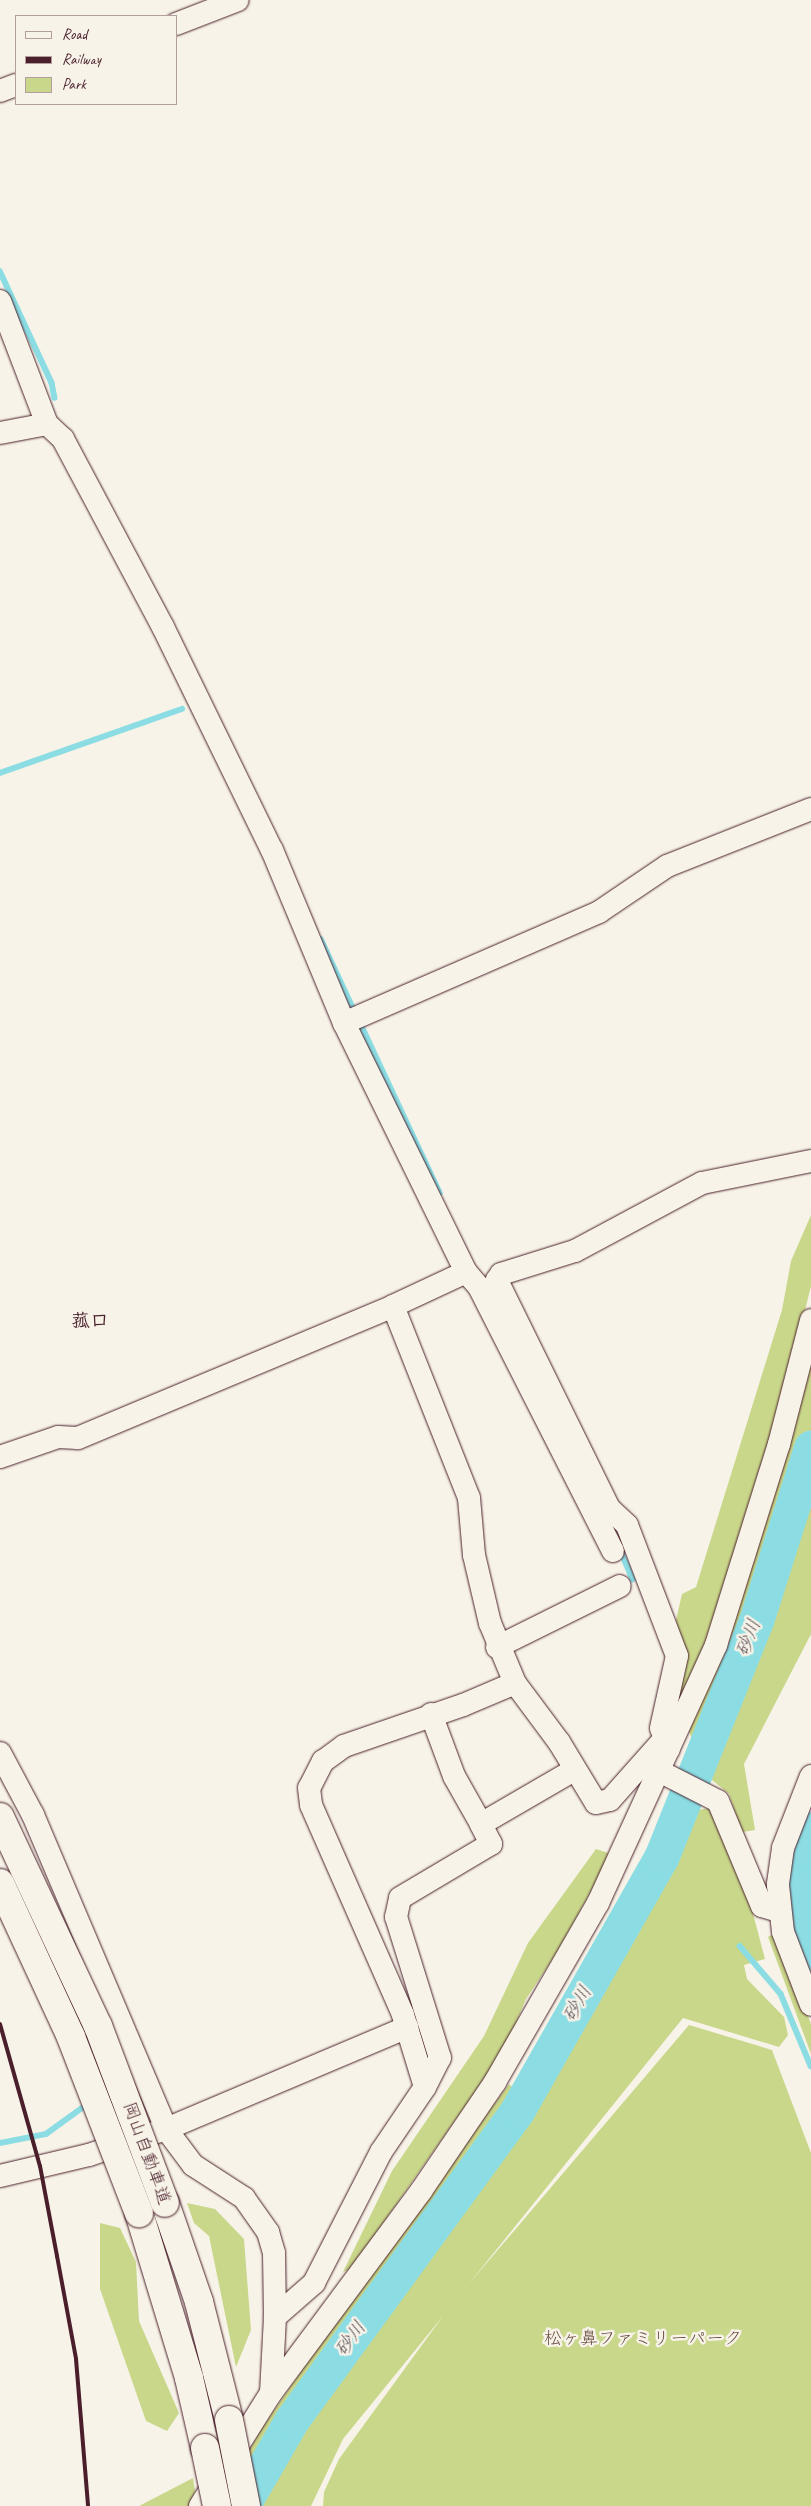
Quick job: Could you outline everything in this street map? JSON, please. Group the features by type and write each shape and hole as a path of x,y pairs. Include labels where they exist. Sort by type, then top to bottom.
{"highway":[{"name":"岡山自動車道","path":"0,1817 98,2026 165,2203 198,2302 229,2420 246,2506"},
{"name":"岡山自動車道","path":"0,1883 71,2037 139,2213 185,2361 217,2506"}],"street":[{"path":"178,23 234,1"},
{"path":"0,91 15,85"},
{"path":"0,302 47,424 62,440 163,627 613,1551"},
{"path":"0,433 47,424"},
{"path":"353,1019 600,912 667,866 811,809"},
{"path":"0,1457 58,1437 78,1438 393,1306 482,1282 501,1274 575,1251 702,1183 811,1161"},
{"path":"482,1282 609,1508 627,1525 677,1656 661,1728 667,1744"},
{"path":"393,1306 469,1498 474,1555 497,1647 515,1682 574,1770 591,1800 610,1800 667,1744"},
{"path":"200,2506 271,2393 421,2192 495,2082 598,1903 663,1773 667,1744 716,1645 779,1444 811,1320"},
{"path":"497,1647 620,1586"},
{"path":"425,2087 407,2027 308,1788 323,1760 344,1746 515,1682"},
{"path":"276,2317 314,2283 381,2152 425,2087 440,2058 396,1907 400,1898 491,1844 454,1776 431,1714"},
{"path":"0,1753 33,1815 166,2129 193,2165 244,2198 258,2213 274,2253 276,2317 271,2393"},
{"path":"480,1824 574,1770"},
{"path":"663,1773 708,1794 718,1802 762,1906 778,1911"},
{"path":"811,1776 780,1864 778,1911 811,2005"},
{"path":"1,2172 89,2155 166,2129 407,2027"}],"green space":[{"path":"811,1215 811,1286 772,1444 707,1648 682,1707 676,1698 683,1650 676,1620 682,1594 696,1587 782,1310 791,1261"},
{"path":"811,1361 811,1634 744,1764 755,1830 742,1832 729,1794 706,1775 689,1731"},
{"name":"松ヶ鼻ファミリーパーク","path":"710,1808 751,1906 765,1959 744,1965 747,1979 784,2017 788,2035 779,2047 683,2018 468,2285 689,2025 772,2050 811,2153 811,2506 323,2506 324,2492 339,2459 443,2316 343,2439 311,2506 216,2506 262,2428 353,2296 509,2084 536,2107 620,1965 682,1825 691,1811"},
{"path":"596,1849 611,1854 560,1948 526,1999 505,2049 351,2269 343,2272 392,2171 484,2036 528,1943"},
{"path":"811,1870 811,1937 805,1921 805,1884"},
{"path":"776,1932 811,2024 811,2054 768,1937"},
{"path":"187,2203 215,2209 244,2239 251,2330 236,2367 209,2236 194,2223"},
{"path":"100,2223 120,2228 136,2262 139,2321 179,2413 167,2431 146,2421 100,2289"},
{"path":"193,2478 195,2491 189,2506 139,2506"}],"waterway":[{"path":"0,271 52,383 55,398"},
{"path":"0,773 182,709"},
{"path":"321,939 355,1012"},
{"path":"359,1020 440,1193"},
{"name":"砂川","path":"242,2506 291,2421 517,2111 661,1858 756,1621 811,1448"},
{"path":"620,1549 633,1579"},
{"path":"811,1829 796,1883 796,1905 811,1953"},
{"path":"740,1946 781,1994 811,2066"},
{"path":"0,2143 46,2134 82,2108"}],"railway":[{"path":"0,2024 40,2166 76,2359 88,2506"}],"district":[{"name":"菰口","path":"90,1322"}]}
